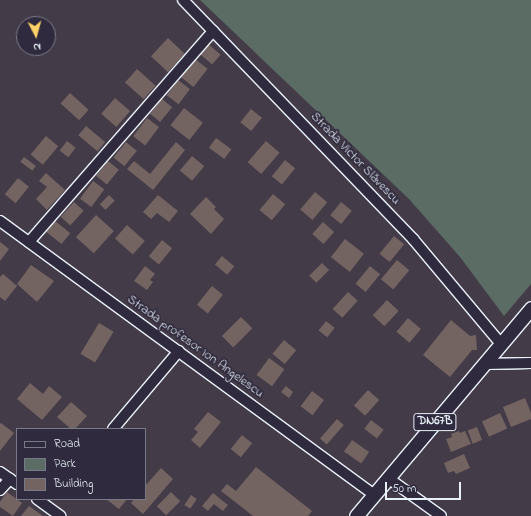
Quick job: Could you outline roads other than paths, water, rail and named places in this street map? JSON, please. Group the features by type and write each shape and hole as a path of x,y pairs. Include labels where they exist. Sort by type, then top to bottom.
{"main road":[{"name":"DN67B","path":"356,516 531,308"}],"street":[{"name":"Strada Victor Slăvescu","path":"183,0 413,239 501,344"},
{"path":"29,242 213,31"},
{"name":"Strada profesor Ion Angelescu","path":"0,221 375,495"},
{"path":"114,428 179,351"},
{"path":"485,364 531,363"},
{"path":"0,472 13,482 0,490"},
{"path":"388,478 440,516"},
{"path":"40,500 50,503 57,515"}]}
